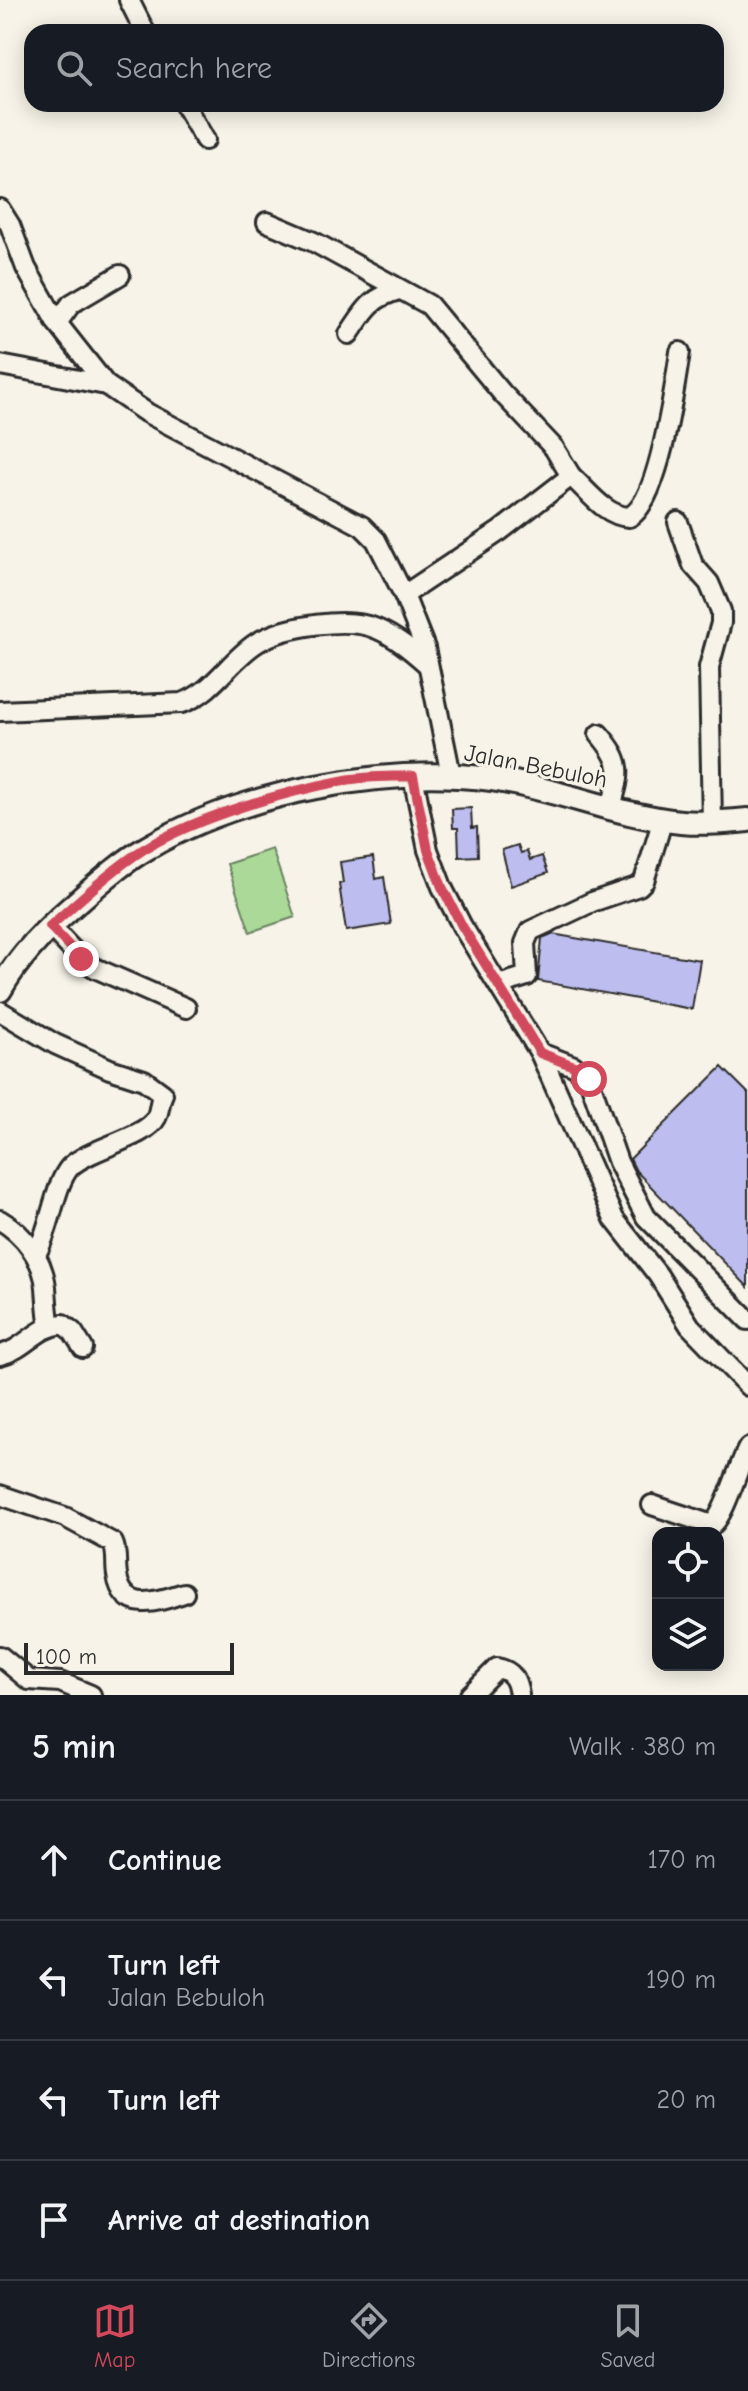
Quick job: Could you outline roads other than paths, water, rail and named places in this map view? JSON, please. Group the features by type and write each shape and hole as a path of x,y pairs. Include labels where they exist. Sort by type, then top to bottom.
{"main road":[{"name":"Jalan Bebuloh","path":"0,990 30,946 124,863 164,839 205,821 263,801 347,780 451,775 496,780 663,819 712,823 748,820"}],"street":[{"path":"129,0 141,24"},
{"path":"189,112 205,140"},
{"path":"0,209 10,225 26,268 57,323 106,385 147,413 362,526 376,540 404,595 425,648 451,775"},
{"path":"267,222 314,242 429,305 502,393 554,448 571,476 604,508 618,515 629,517 642,508 660,458 680,352"},
{"path":"57,323 71,304 120,275"},
{"path":"349,334 367,307 379,296 399,290"},
{"path":"0,365 106,385"},
{"path":"404,595 500,531 571,476"},
{"path":"678,522 693,565 709,583 721,611 721,623 709,667 712,823"},
{"path":"0,711 182,703 205,691 258,642 297,629 332,624 364,625 377,629 427,664"},
{"path":"599,734 611,747 619,764 620,775 611,807"},
{"path":"413,776 428,850 442,887 462,926 540,1053 614,1219 658,1275 690,1326 748,1386"},
{"path":"499,985 527,976 525,943 530,931 592,902 639,886 644,881 663,819"},
{"path":"50,926 81,959 95,968 186,1008"},
{"path":"0,1011 55,1044 110,1069 144,1080 163,1094 156,1118 137,1133 89,1154 70,1168 36,1254"},
{"path":"540,1053 574,1066 589,1079 618,1162 646,1217 748,1320"},
{"path":"0,1220 11,1227 36,1254 46,1284 50,1326"},
{"path":"0,1355 10,1353 50,1326 63,1324 73,1332 83,1348"},
{"path":"652,1505 712,1525 720,1517 748,1448"},
{"path":"0,1495 65,1517 113,1543 118,1580 129,1598 150,1603 184,1593"},
{"path":"0,1656 29,1680 60,1682 91,1695"},
{"path":"470,1695 497,1668 510,1673 517,1682 519,1695"}]}
